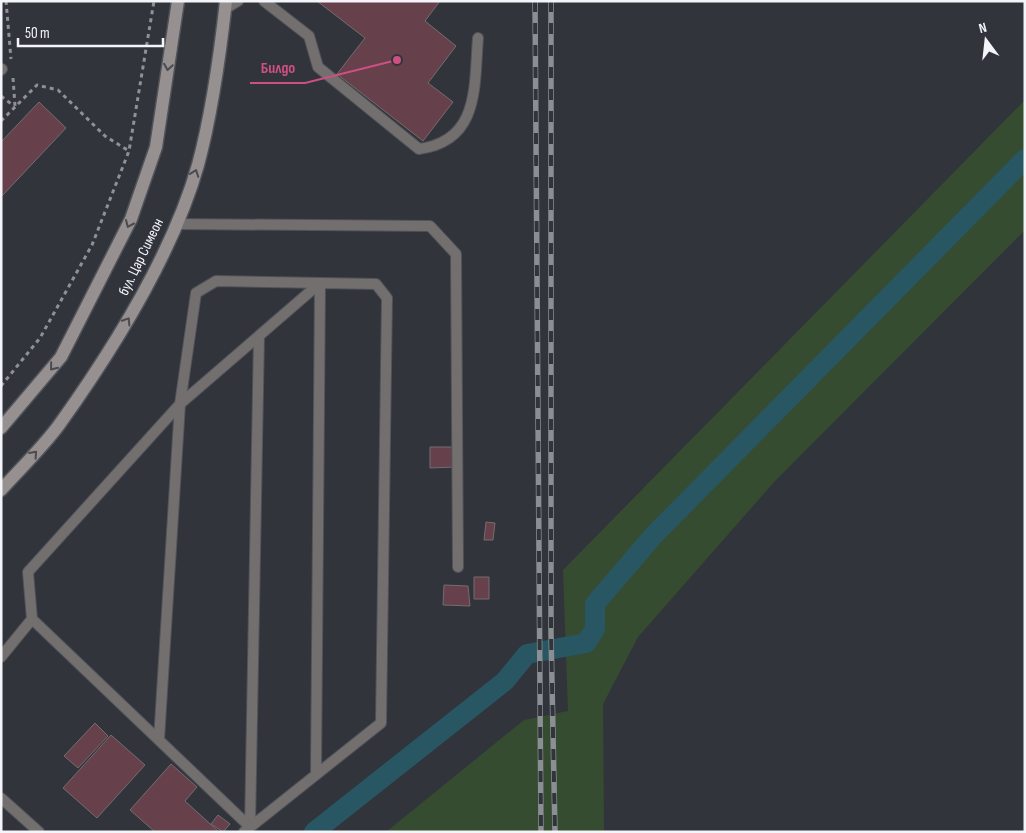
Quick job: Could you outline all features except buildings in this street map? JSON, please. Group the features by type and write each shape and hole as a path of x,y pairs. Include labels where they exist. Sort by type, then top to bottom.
{"main road":[{"name":"бул. Цар Симеон","path":"1,428 61,357 131,219 156,147 178,1"},
{"name":"бул. Цар Симеон","path":"1,490 58,426 84,387 130,316 176,224 198,165 220,54 226,5"}],"lane":[{"path":"226,5 238,1"},
{"path":"264,1 309,36 318,67 419,149 437,147 454,136 472,106 478,38"},
{"path":"176,224 430,226 450,245 456,254 458,567"},
{"path":"160,740 180,404 196,293 216,281 376,284 387,298 381,723 247,829"},
{"path":"247,829 160,740 32,619 28,572 180,404 320,283"},
{"path":"316,775 320,283"},
{"path":"247,829 258,336"},
{"path":"1,657 32,619"},
{"path":"1,798 39,832"}],"path":[{"path":"5,68 6,1"},
{"path":"1,386 40,338 92,245 129,151 154,1"},
{"path":"12,74 15,107"},
{"path":"1,121 37,84 58,90 105,136 129,151"},
{"path":"1,96 15,107"}],"green space":[{"path":"1025,100 1025,230 774,482 638,637 603,704 604,832 386,832 524,720 568,711 563,570"}],"waterway":[{"path":"314,832 505,681 527,654 586,643 595,629 595,604 653,536 1025,159"}],"railway":[{"path":"535,1 541,832"},
{"path":"551,1 551,633 555,832"}],"place":[{"name":"Билдо","path":"397,60"}]}
